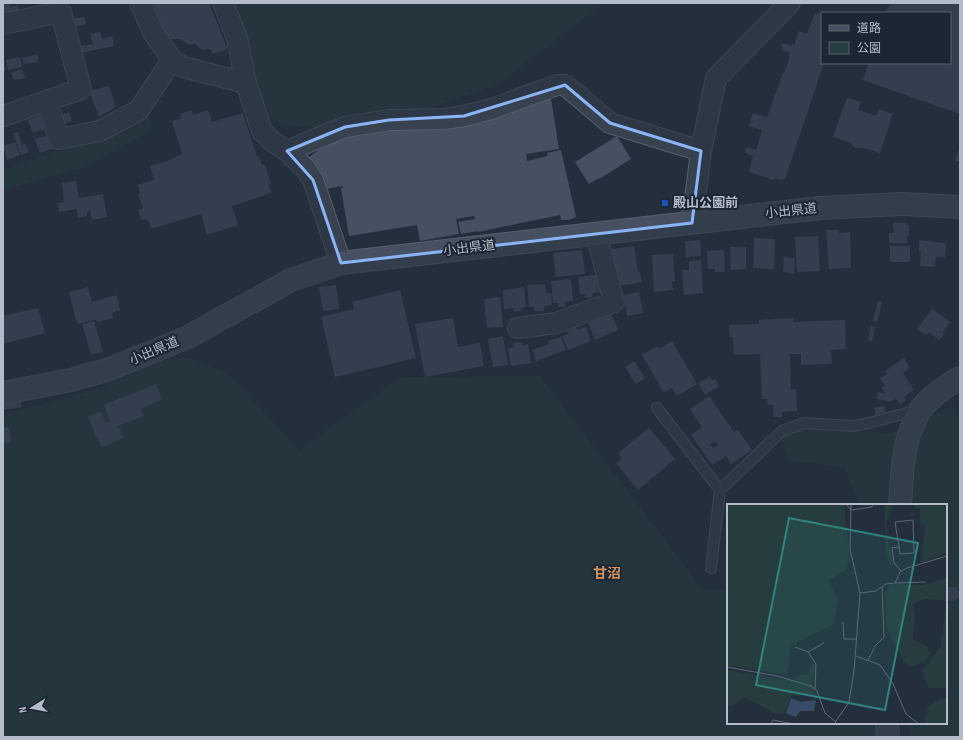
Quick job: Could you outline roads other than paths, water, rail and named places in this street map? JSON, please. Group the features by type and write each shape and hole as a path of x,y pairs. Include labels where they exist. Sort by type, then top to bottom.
{"main road":[{"name":"小出県道","path":"3,393 71,380 110,369 188,337 291,280 341,263 820,208 902,204 960,207"},
{"path":"900,504 903,468 908,436 920,410 930,399 946,386 960,378"},
{"path":"887,724 888,737"}],"street":[{"path":"140,3 153,32 172,60 183,67 246,83"},
{"path":"223,3 237,38 246,83 262,131 305,168 313,180 341,263"},
{"path":"692,223 701,151 716,78 790,3"},
{"path":"3,24 61,12 81,89 3,116"},
{"path":"47,100 59,139 100,131 139,110 172,60"},
{"path":"287,151 345,126 390,120 444,119 464,116 491,109 557,85 565,85 610,122 701,151"},
{"path":"518,328 556,323 614,302 596,233"}],"lane":[{"path":"657,408 720,490"},
{"path":"710,568 720,490 782,431 804,422 853,426 920,410"}],"place":[{"name":"殿山公園前","path":"665,203"}],"district":[{"name":"甘沼","path":"607,573"}]}
